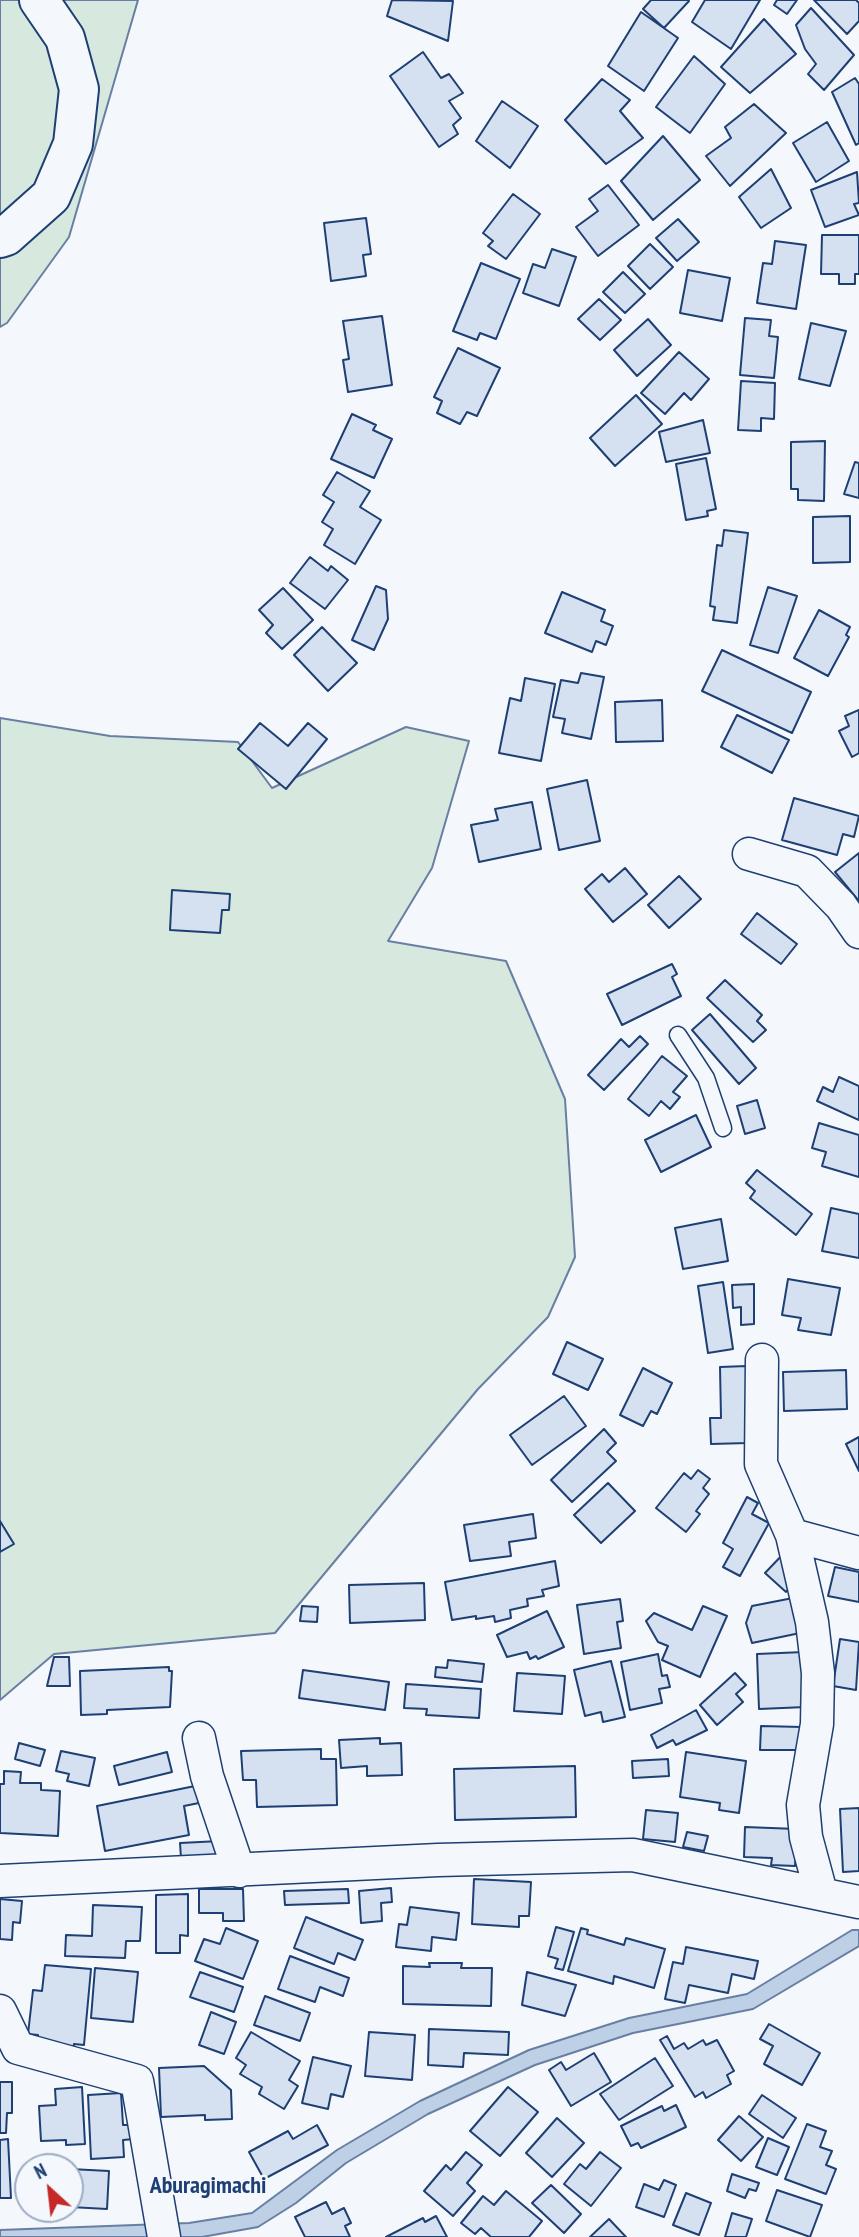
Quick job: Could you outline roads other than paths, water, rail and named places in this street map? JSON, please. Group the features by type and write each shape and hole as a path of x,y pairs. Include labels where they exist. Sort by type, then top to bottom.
{"street":[{"path":"0,238 6,236 51,196 73,144 79,89 65,38 39,0"},
{"path":"749,854 807,871 841,906 859,932"},
{"path":"762,1360 761,1464 792,1535 812,1622 818,1673 817,1724 803,1805 806,1838 820,1889 818,1893"},
{"path":"792,1535 859,1553"},
{"path":"199,1738 207,1776 239,1871"},
{"path":"0,1881 438,1860 633,1855 859,1902"},
{"path":"0,2011 18,2048 137,2081 164,2237"}],"lane":[{"path":"678,1035 706,1078 723,1128"}],"water":[{"path":"852,1930 859,1930 859,1946 753,2009 633,2033 535,2065 428,2114 346,2163 296,2203 258,2227 202,2237 0,2237 0,2230 189,2223 252,2213 337,2150 420,2101 529,2050 629,2018 747,1994"}],"district":[{"name":"Aburagimachi","path":"208,2186"}]}
